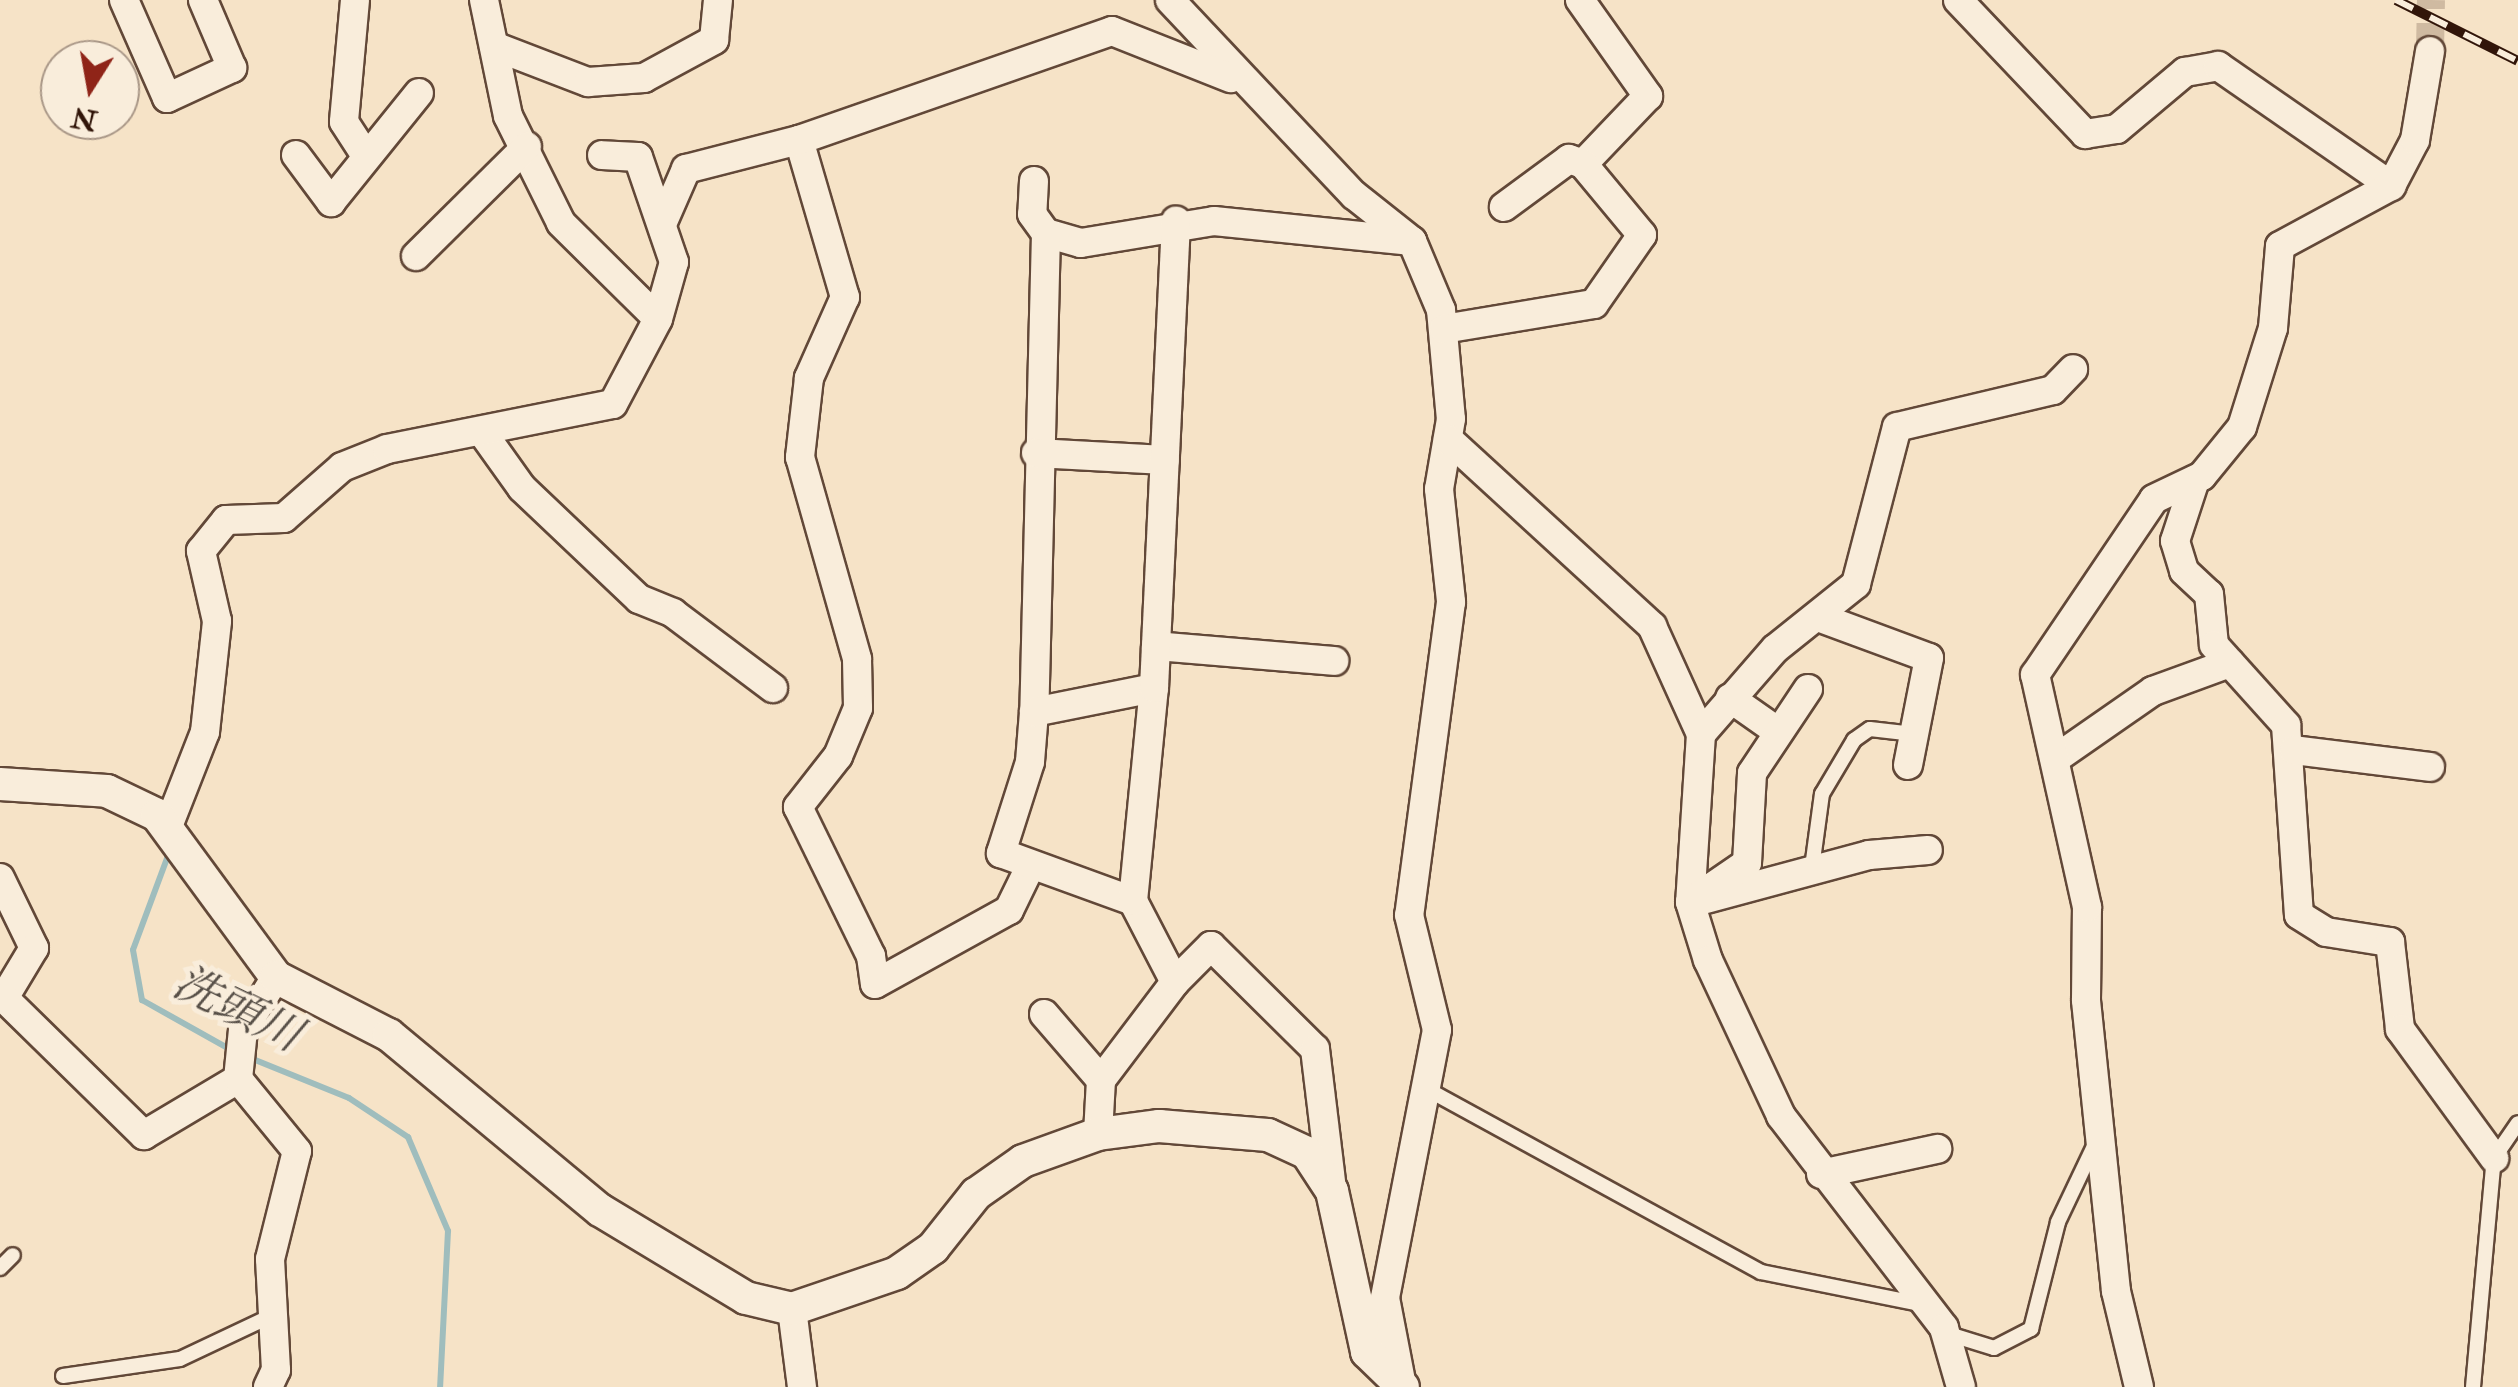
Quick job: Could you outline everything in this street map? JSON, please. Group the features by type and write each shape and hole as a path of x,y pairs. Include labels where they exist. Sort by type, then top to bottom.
{"street":[{"path":"124,0 167,98 232,68 203,0"},
{"path":"354,0 344,122 366,154"},
{"path":"484,0 508,116 527,146 561,223 658,318"},
{"path":"494,46 588,82 644,78 714,40 718,0"},
{"path":"1170,0 1246,85 1412,241 1444,328 1448,440 1440,489 1451,602 1444,703 1409,915 1437,1030 1384,1298 1402,1386"},
{"path":"1580,0 1648,96 1583,164"},
{"path":"1958,0 2086,134 2117,129 2185,72 2218,66 2391,186"},
{"path":"663,222 686,169 799,140 1112,31 1150,38 1246,85"},
{"path":"2139,1387 2116,1290 2100,1135 2087,907 2058,757 2036,700 2041,659 2154,499 2195,480 2242,427 2254,398 2280,246 2391,186 2415,140 2430,52"},
{"path":"296,155 331,202 366,154 419,94"},
{"path":"799,140 846,297 809,378 800,456 857,659 858,708 838,756 798,806 871,956 874,984 1009,910 1030,867"},
{"path":"416,256 527,146"},
{"path":"167,829 205,732 217,621 201,550 226,520 284,518 342,467 387,449 613,404 658,318 674,262 638,157 602,155"},
{"path":"1444,328 1594,304 1642,235 1583,164 1570,160 1504,207"},
{"path":"1034,181 1032,214 1046,233 1081,244 1176,222 1412,241"},
{"path":"1175,982 1132,901 1154,688 1176,222"},
{"path":"1046,233 1036,453 1034,712 1030,762 1000,853 1132,901"},
{"path":"1702,734 1775,649 1822,618 1866,566 1889,434 2054,390 2073,369"},
{"path":"482,432 522,488 638,599 672,613 773,688"},
{"path":"1448,440 1652,626 1702,734 1690,902 1782,1116 1821,1174 1944,1328 1962,1387"},
{"path":"1036,453 1165,460"},
{"path":"2195,480 2175,542 2184,571 2209,594 2214,645 2286,725 2294,750 2299,915 2326,932 2390,942 2400,1029 2494,1158"},
{"path":"1822,618 1929,658 1908,764"},
{"path":"1156,646 1334,660"},
{"path":"2058,757 2153,691 2230,662"},
{"path":"1034,712 1154,688"},
{"path":"1690,902 1748,862 1752,773 1776,731 1808,689"},
{"path":"1730,698 1776,731"},
{"path":"2294,750 2430,767"},
{"path":"1,786 108,791 167,829 276,977 389,1035 600,1210 746,1298 792,1308 897,1273 991,1182 1098,1134 1159,1126 1268,1134 1307,1153 1332,1191"},
{"path":"1690,902 1811,877 1870,855 1928,850"},
{"path":"0,878 34,948 4,998 144,1135 238,1079"},
{"path":"1098,1134 1101,1080 1175,982 1211,946 1316,1049 1332,1191 1366,1352 1402,1386"},
{"path":"268,1387 274,1314 270,1259 297,1151 238,1079 243,1030 276,977"},
{"path":"1044,1014 1101,1080"},
{"path":"1821,1174 1937,1149"},
{"path":"792,1308 802,1387"}],"lane":[{"path":"1811,877 1822,794 1854,740 1870,729 1914,734"},
{"path":"1423,1087 1762,1272 1924,1305"},
{"path":"2472,1387 2494,1158 2518,1123"},
{"path":"1944,1328 1964,1345 1994,1348 2031,1329 2058,1222 2100,1135"},
{"path":"0,1268 13,1254"},
{"path":"62,1376 180,1360 274,1314"}],"waterway":[{"name":"洗頭川","path":"169,853 133,950 142,1000 231,1050"},
{"name":"洗頭川","path":"248,1057 349,1098 408,1137 448,1231 440,1387"}],"tunnel":[{"path":"2430,51 2431,0"}],"railway":[{"path":"2396,0 2518,61"}]}
